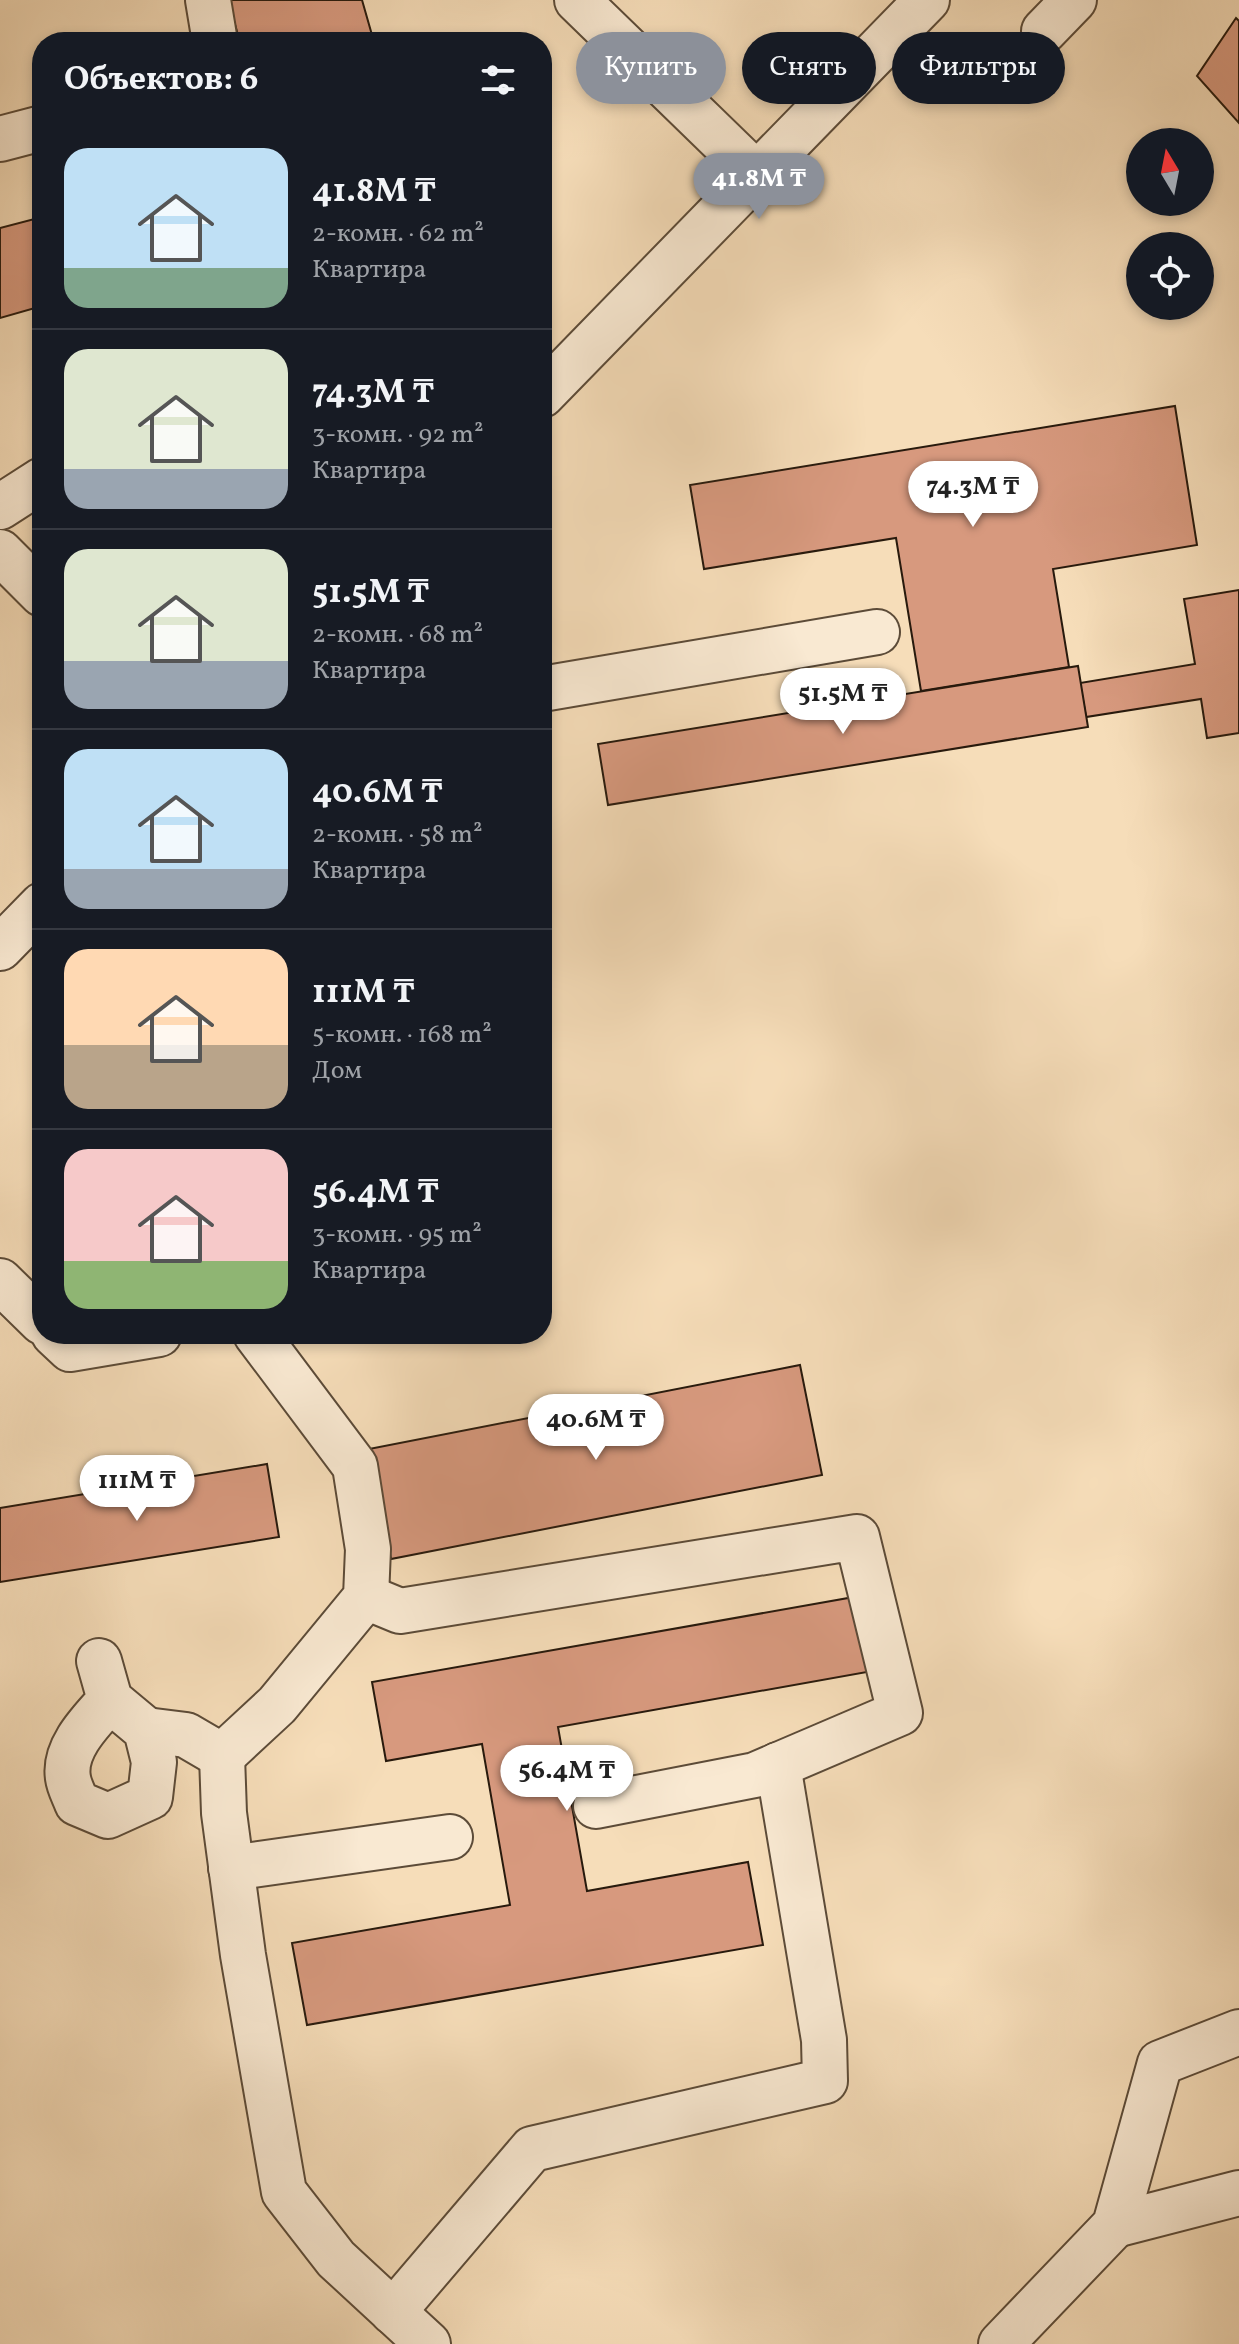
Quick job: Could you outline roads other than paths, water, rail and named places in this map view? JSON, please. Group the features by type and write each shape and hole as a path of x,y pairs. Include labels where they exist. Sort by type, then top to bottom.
{"street":[{"path":"208,0 213,32"},
{"path":"577,0 757,175"},
{"path":"552,385 927,0"},
{"path":"1044,31 1074,0"},
{"path":"0,139 32,131"},
{"path":"0,507 32,486"},
{"path":"0,552 32,584"},
{"path":"552,687 877,632"},
{"path":"0,948 32,915"},
{"path":"0,1281 32,1312"},
{"path":"65,1344 70,1349 100,1344"},
{"path":"264,1344 355,1466 368,1549 366,1597 277,1705 222,1756 224,1813 243,1955 284,2192 336,2259 428,2344"},
{"path":"366,1597 400,1611 857,1537 900,1713 755,1775 596,1806"},
{"path":"146,1730 154,1762 150,1797 108,1816 77,1803 67,1776 72,1750 87,1726 105,1681 146,1730 186,1735 222,1756"},
{"path":"393,2312 532,2149 825,2081 824,2040 778,1765"},
{"path":"231,1868 450,1837"},
{"path":"1001,2344 1115,2225 1160,2063 1239,2032"},
{"path":"1115,2225 1239,2193"}]}
